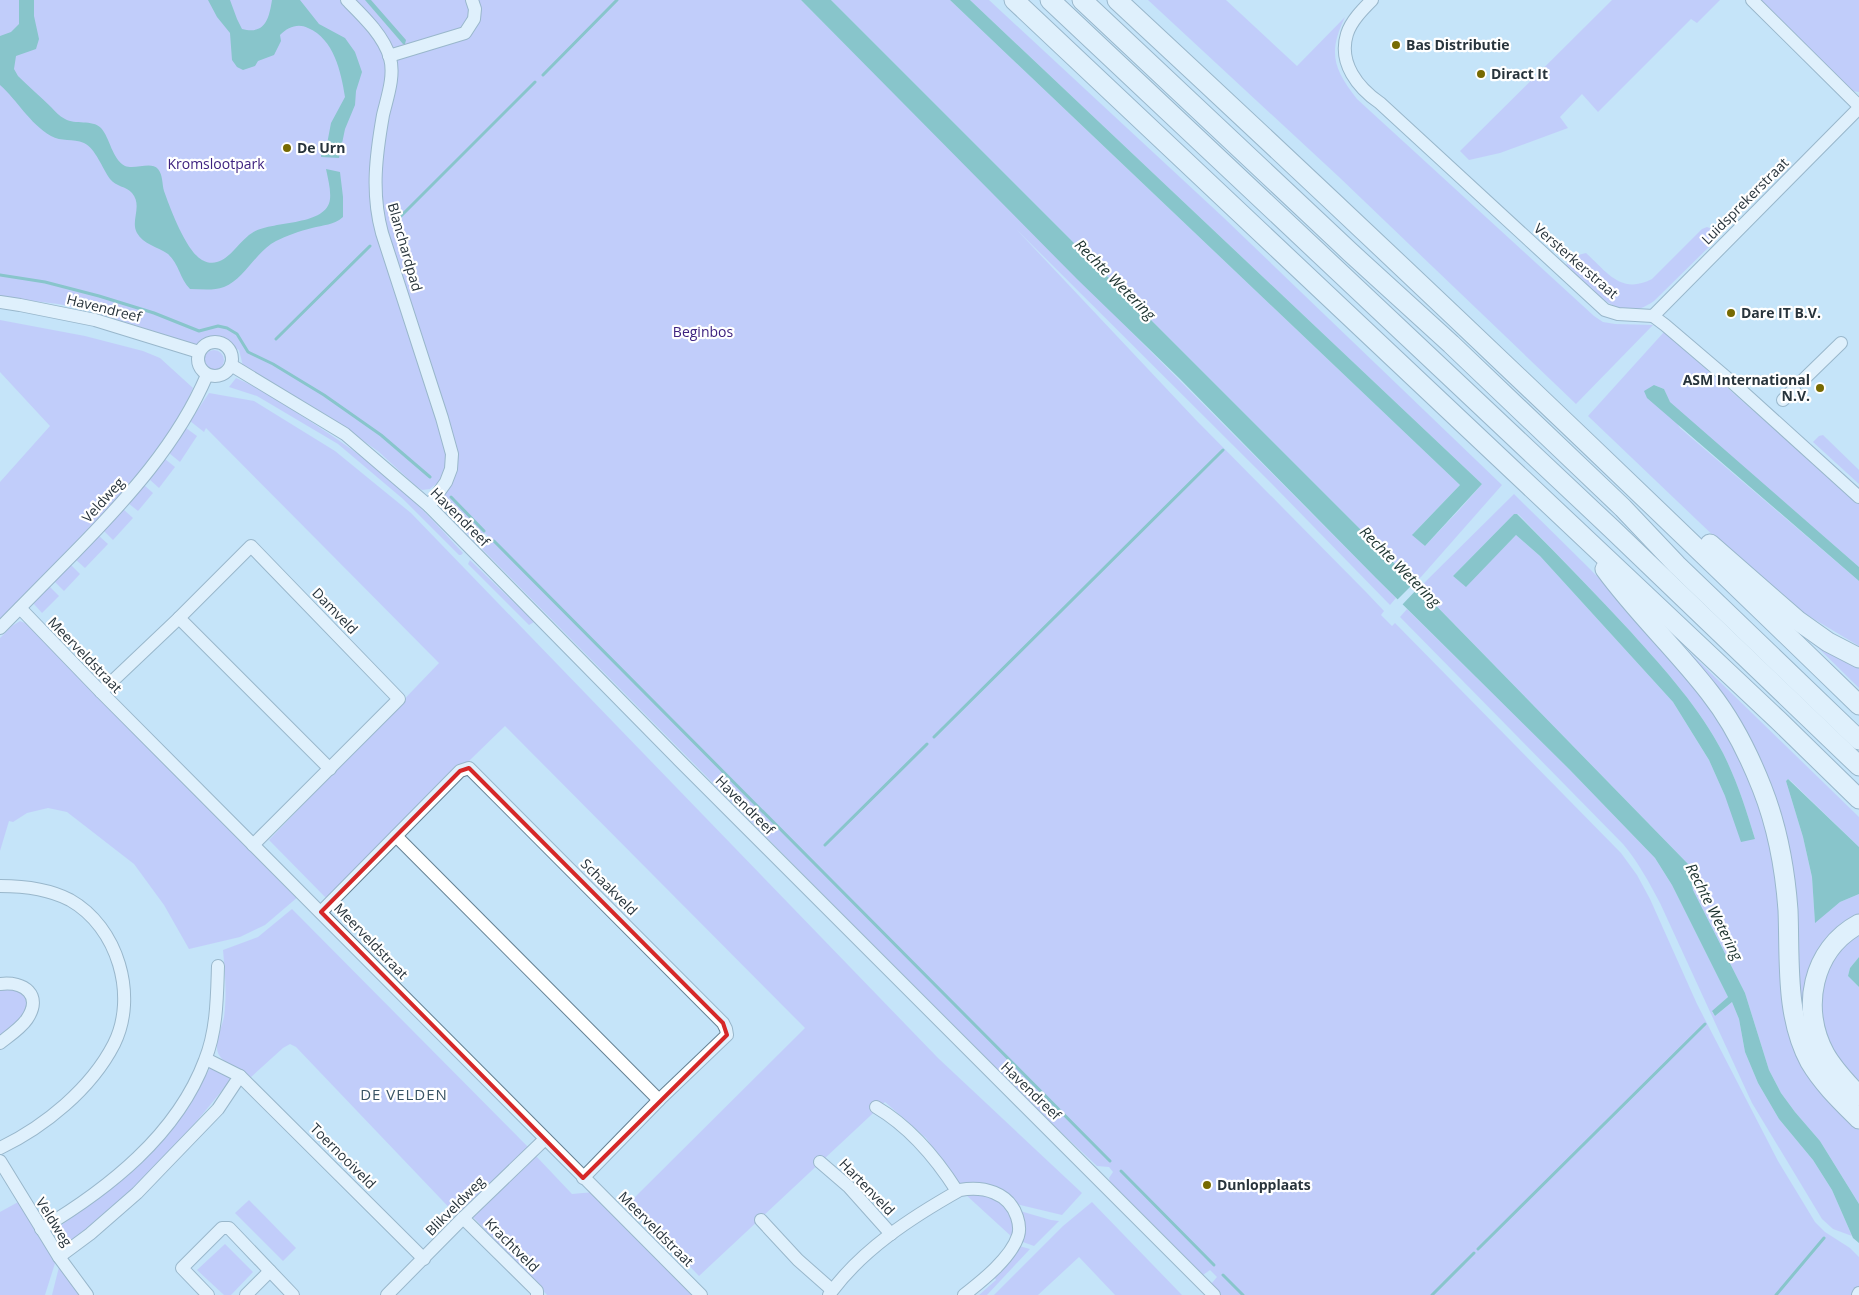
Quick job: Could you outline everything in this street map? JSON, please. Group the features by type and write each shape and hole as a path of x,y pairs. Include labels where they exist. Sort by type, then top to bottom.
{"highway":[{"path":"1014,0 1778,720 1859,800"},
{"path":"1050,0 1507,432 1601,535 1778,720"},
{"path":"1082,0 1350,252 1451,344 1623,508 1677,565 1859,740"},
{"path":"1117,0 1625,478 1859,705"},
{"path":"1535,461 1611,528 1859,766"},
{"path":"1625,478 1693,528 1796,620 1828,642 1859,658"},
{"path":"1577,532 1620,590 1710,693 1730,722 1748,756 1765,797 1775,829 1784,873 1793,1010 1802,1041 1810,1061 1830,1090 1859,1119"},
{"path":"1859,924 1839,938 1820,966 1812,995 1812,1013 1816,1034 1825,1055 1859,1096"}],"street":[{"name":"Blanchardpad","path":"347,0 374,30 389,56 391,66 376,169 377,211 382,233 452,454 446,482 429,506"},
{"path":"389,56 465,33 474,19 475,9 472,0"},
{"path":"1752,0 1859,107"},
{"name":"Versterkerstraat","path":"1368,4 1347,34 1345,48 1347,63 1353,78 1360,87 1380,103 1605,310 1618,314 1652,316"},
{"name":"Luidsprekerstraat","path":"1652,316 1859,107"},
{"name":"Havendreef","path":"0,302 20,304 95,320 199,352"},
{"path":"1652,316 1733,383 1859,497"},
{"path":"219,342 231,354 231,366 224,374 219,376 208,375 200,368 198,363 199,352 207,344 219,342"},
{"path":"1783,400 1841,343"},
{"name":"Havendreef","path":"231,366 345,434 429,506 672,753 1214,1295"},
{"name":"Veldweg","path":"0,628 120,504 160,456 191,408 208,375"},
{"name":"Damveld","path":"101,692 251,546 399,699 253,845"},
{"name":"Meerveldstraat","path":"20,608 101,692 701,1295"},
{"path":"179,618 330,769"},
{"name":"Schaakveld","path":"321,912 460,771 469,768 704,1003 723,1023 726,1035 583,1178"},
{"path":"396,836 659,1100"},
{"path":"0,886 28,887 47,891 71,901 89,914 99,926 116,956 122,973 124,1000 121,1027 114,1044 98,1070 72,1098 43,1122 0,1148"},
{"path":"42,1229 96,1194 147,1148 184,1104 206,1059 217,1010 218,966"},
{"path":"0,984 20,985 27,989 33,1001 32,1009 26,1020 0,1043"},
{"name":"Toernooiveld","path":"206,1059 240,1076 424,1259"},
{"path":"59,1257 90,1234 156,1174 218,1109 240,1076"},
{"path":"876,1106 905,1127 936,1160 957,1192"},
{"name":"Blikveldweg","path":"388,1295 463,1218 545,1139"},
{"name":"Veldweg","path":"0,1161 59,1257 87,1295"},
{"name":"Hartenveld","path":"820,1162 849,1187 891,1234"},
{"name":"Hartenveld","path":"761,1220 830,1293 851,1270 891,1234 957,1192 972,1189 988,1190 997,1193 1011,1204 1019,1223 1018,1235 1013,1246 984,1279 964,1295"},
{"name":"Krachtveld","path":"463,1218 537,1291 537,1295"},
{"path":"208,1295 182,1268 222,1228 229,1228 293,1295"},
{"path":"246,1295 270,1271"}],"highlighted area":[{"path":"469,768 723,1023 727,1035 583,1178 321,912 460,771"}],"green space":[{"name":"Beginbos","path":"0,0 801,0 1396,598 1390,605 1272,484 1017,230 1196,420 1384,611 1381,615 1392,626 1395,623 1621,853 1637,875 1650,899 1697,1004 1778,1161 1815,1222 1825,1232 1850,1248 1859,1257 1859,1286 1851,1295 1220,1295 1211,1284 1217,1277 1210,1270 1203,1275 1110,1182 1109,1178 1113,1172 1109,1167 1097,1166 1015,1089 482,549 491,540 485,533 475,542 443,508 442,498 445,492 436,484 430,489 422,490 379,452 330,417 243,366 239,350 211,337 196,345 88,310 58,304 0,297"},
{"path":"831,0 950,0 1460,485 1413,534 1425,546 1482,484 970,0 989,0 1224,218 1502,485 1421,577 1413,582"},
{"path":"1148,0 1226,0 1297,66 1345,17 1336,41 1336,60 1338,69 1357,99 1594,316 1603,322 1615,324 1653,325 1576,404 1339,177"},
{"path":"1612,0 1720,0 1697,23 1691,19 1598,112 1582,94 1560,117 1568,128 1500,153 1469,160 1460,151"},
{"path":"1760,0 1859,0 1859,92 1852,91"},
{"path":"1707,227 1714,232 1716,236 1715,241 1654,301 1635,310 1619,308 1604,300 1566,265 1574,256 1586,253 1615,279 1623,283 1641,283 1652,279 1702,229"},
{"path":"0,320 85,336 143,351 160,358 193,388 182,414 144,469 94,525 0,622 0,482 50,426 0,372"},
{"path":"1664,332 1859,504 1859,567 1669,402 1664,389 1654,385 1680,428 1859,581 1859,646 1807,615 1742,563 1588,416"},
{"path":"214,350 221,353 224,360 221,367 214,370 207,367 204,360 207,353"},
{"path":"236,378 288,407 373,465 412,500 463,553 459,555 403,499 338,444 257,396 229,387"},
{"path":"209,393 254,401 335,451 411,513 938,1058 1082,1193 1062,1215 1016,1204 960,1187 926,1138 885,1102 699,1276 629,1203 805,1028 505,726 327,899 269,840 439,663 206,428 204,432 190,421"},
{"path":"186,428 197,436 180,462 169,453"},
{"path":"1823,435 1859,470 1859,484 1813,442"},
{"path":"165,459 175,467 159,488 149,479"},
{"path":"144,485 153,493 138,511 128,503"},
{"path":"1514,494 1620,600 1686,676 1715,717 1740,760 1766,824 1774,861 1778,898 1782,995 1786,1021 1798,1058 1835,1104 1859,1130 1859,1204 1820,1141 1781,1093 1769,1070 1745,993 1693,890 1689,865 1419,588","holes":["1514,514 1518,514 1631,632 1669,675 1704,720 1728,764 1741,795 1755,839 1725,796 1709,760 1673,702 1540,556 1516,535 1466,586 1453,576"]},
{"path":"123,509 133,518 113,540 103,530"},
{"path":"98,535 108,544 85,568 75,559"},
{"path":"470,560 534,622 529,625 468,564"},
{"path":"70,564 80,574 64,591 54,581"},
{"path":"49,586 59,596 42,613 33,603"},
{"path":"1407,609 1569,769 1655,858 1672,885 1728,997 1712,1012 1715,1016 1732,1002 1739,1019 1745,1052 1758,1083 1779,1119 1813,1160 1832,1190 1852,1236 1833,1229 1822,1219 1752,1103 1660,903 1634,858 1623,844 1400,617"},
{"path":"1646,610 1859,817 1859,847 1791,781 1788,779 1786,781 1803,837 1812,877 1815,922 1840,902 1859,894 1859,919 1841,931 1808,1013 1859,1100 1859,1106 1838,1085 1801,1015 1771,801"},
{"path":"1784,614 1859,665 1859,688"},
{"path":"20,621 25,623 299,896 265,925 240,937 189,949 164,905 134,864 67,812 48,808 27,813 13,822 9,821 0,851 0,638"},
{"path":"292,909 530,1149 460,1219 296,1047 290,1044 283,1048 250,1078 229,1065 219,1055 217,1041 224,1017 225,1000 223,950 258,937"},
{"path":"1859,934 1859,957 1850,968 1848,976 1859,987 1859,1083 1835,1052 1827,1036 1822,1019 1821,1001 1824,984 1831,966 1845,945"},
{"path":"9,988 23,990 30,1008 23,1018 0,1038 0,991"},
{"path":"210,1068 230,1076 228,1083 192,1127 133,1189 68,1243 59,1227 116,1183 147,1153 183,1115"},
{"path":"536,1156 572,1194 594,1192 696,1295 547,1295 473,1217"},
{"path":"965,1194 991,1195 999,1199 1010,1214 1013,1226 1012,1237"},
{"path":"249,1200 296,1248 283,1261 235,1213"},
{"path":"20,1201 56,1260 45,1295 0,1295 0,1212"},
{"path":"1092,1202 1182,1295 1115,1295 1079,1257 1038,1295 994,1295 1063,1226"},
{"path":"1020,1211 1059,1221 1034,1246 1020,1241"},
{"path":"225,1244 253,1272 231,1295 224,1295 197,1270"},
{"path":"1019,1246 1030,1249 987,1295 979,1295 996,1280 993,1275"},
{"path":"59,1267 80,1295 52,1295"}],"shaded area":[{"path":"19,0 34,0 34,16 39,39 36,49 16,56 14,69 18,76 63,118 69,121 97,125 101,128 117,159 125,166 151,166 160,171 164,191 179,228 190,248 202,260 210,263 217,262 224,259 252,233 272,226 309,219 319,214 327,208 330,199 326,169 340,172 343,217 332,223 289,235 276,241 262,252 238,278 224,287 190,289 172,258 147,243 137,233 135,228 137,208 135,198 130,191 115,184 110,179 92,150 84,143 55,138 43,131 0,85 0,36 11,32 19,24"},
{"path":"208,0 230,0 242,29 256,30 267,19 272,0 300,0 319,24 345,38 355,52 362,72 356,91 355,105 345,129 339,158 321,157 322,144 327,144 331,123 345,97 335,57 324,40 308,28 301,26 293,27 280,35 281,41 274,55 258,61 255,66 243,70 237,67 232,60 230,33 217,17"},
{"path":"365,0 371,0 406,40 405,44 403,44"},
{"path":"801,0 831,0 1413,582 1689,865 1693,890 1745,993 1769,1070 1781,1093 1820,1141 1859,1204 1859,1243 1853,1238 1832,1190 1813,1160 1779,1119 1758,1083 1745,1052 1739,1019 1732,1002 1715,1016 1712,1011 1728,997 1672,885 1655,858 1569,769 1376,578 1180,379 1077,279"},
{"path":"950,0 970,0 1482,484 1425,546 1412,535 1460,485"},
{"path":"1654,385 1664,389 1670,402 1859,567 1859,581 1647,398 1644,391"},
{"path":"1514,514 1517,514 1617,617 1693,705 1723,753 1741,795 1755,839 1741,842 1725,796 1709,760 1673,702 1540,556 1516,535 1466,587 1453,576"},
{"path":"1788,779 1859,847 1859,894 1840,902 1815,923 1812,877 1803,837 1786,781"},
{"path":"1859,957 1859,987 1848,976 1850,968"}],"pier":[{"path":"1416,581 1420,586 1401,606 1396,601"}],"waterway":[{"path":"543,75 617,0"},
{"path":"393,224 535,82"},
{"path":"276,339 370,246"},
{"path":"0,275 45,282 99,296 154,313 199,331 218,326 227,328 237,334 248,352 273,364 324,395 381,435 430,477"},
{"path":"934,737 1223,450"},
{"path":"451,497 484,531"},
{"path":"494,541 1110,1161"},
{"path":"825,845 927,744"},
{"path":"1478,1249 1705,1024"},
{"path":"1121,1171 1214,1265"},
{"path":"1776,1295 1824,1238"},
{"path":"1432,1295 1474,1253"},
{"path":"1223,1275 1243,1295"}],"place":[{"name":"Bas Distributie","path":"1396,45"},
{"name":"Diract It","path":"1481,74"},
{"name":"De Urn","path":"287,148"},
{"name":"Dare IT B.V.","path":"1731,313"},
{"name":"ASM International N.V.","path":"1820,388"},
{"name":"Dunlopplaats","path":"1207,1185"}],"district":[{"name":"DE VELDEN","path":"404,1095"}],"park label":[{"name":"Kromslootpark","path":"216,164"}],"water label":[{"name":"Rechte Wetering","path":"1115,280"},
{"name":"Rechte Wetering","path":"1400,567"},
{"name":"Rechte Wetering","path":"1714,912"}]}
